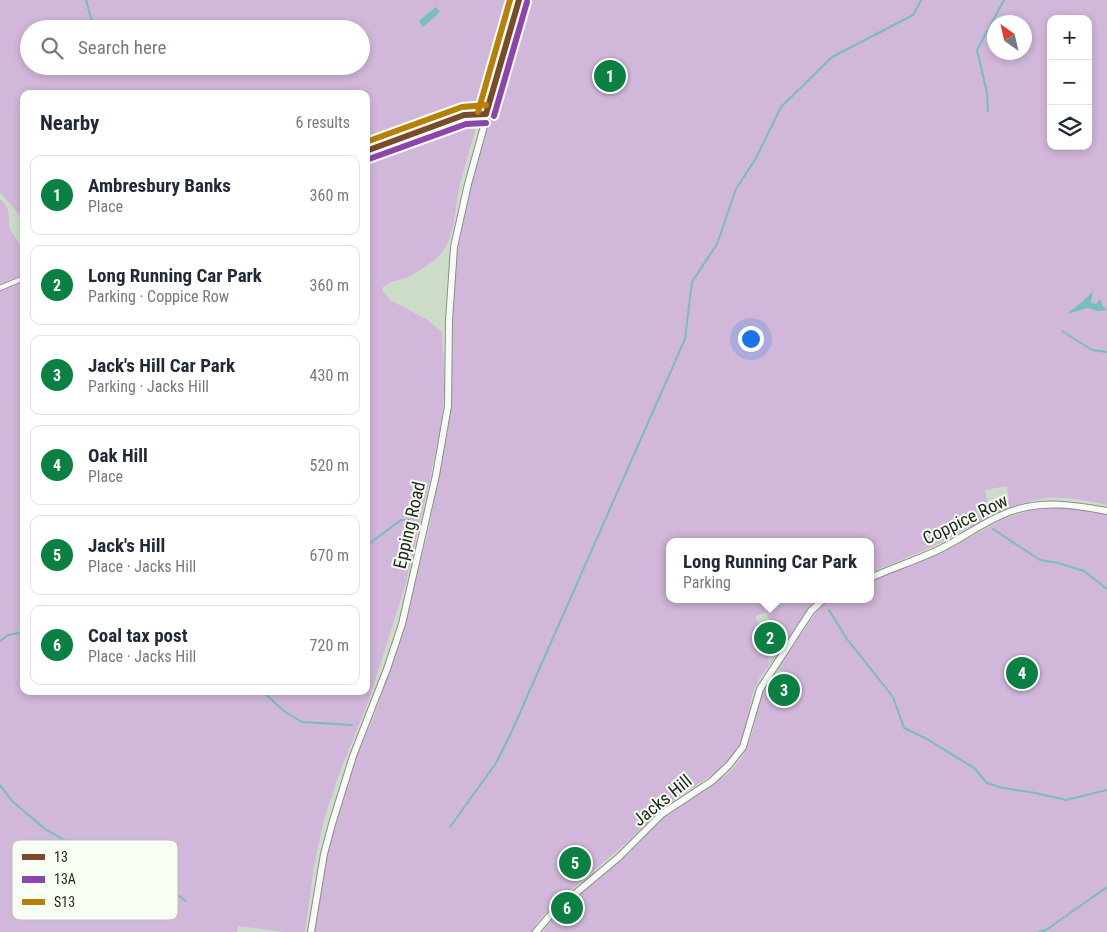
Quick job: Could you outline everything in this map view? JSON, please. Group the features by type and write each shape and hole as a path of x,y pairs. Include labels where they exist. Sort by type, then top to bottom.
{"main road":[{"name":"Epping Road","path":"311,932 324,854 332,824 353,756 387,669 402,624 436,475 448,406 454,247 461,209 486,114 520,0"},
{"name":"Coppice Row","path":"874,576 943,548 1013,510 1040,505 1062,504 1107,511"},
{"name":"Jacks Hill","path":"536,932 552,912 619,857 662,814 712,780 730,764 743,747 760,689 811,611 820,603"}],"street":[{"path":"370,150 464,115 486,114"},
{"path":"0,288 20,280"}],"shaded area":[{"path":"0,0 511,0 460,184 449,240 439,256 429,264 411,276 383,287 383,291 390,300 428,320 442,332 445,386 441,425 405,586 369,700 341,769 324,819 314,866 305,932 284,932 238,926 237,932 0,932 0,199 8,208 10,229 20,245 20,695 370,695 370,90 20,90 20,215 0,192"},
{"path":"523,0 1107,0 1107,505 1057,498 1035,500 1020,504 1006,509 929,548 874,571 874,538 666,538 666,603 815,603 759,679 752,695 745,736 734,753 719,770 665,806 624,845 548,910 532,932 314,932 324,866 337,817 352,765 375,714 401,634 427,537 451,409 453,308 457,251 468,196","holes":["1007,486 1009,501 988,505 985,490","766,612 776,654 769,663 763,629 758,626 756,616"]},
{"path":"1052,507 1085,509 1107,513 1107,932 543,932 570,901 627,855 672,811 725,776 738,763 749,742 761,696 771,675 778,704 781,704 796,687 789,674 776,670 820,607 825,603 874,603 874,578 946,550 1004,519 1034,509"}],"water":[{"path":"436,7 440,12 423,27 419,21"},
{"path":"1093,290 1091,303 1096,304 1100,299 1107,310 1098,311 1087,308 1067,314 1085,300"}],"waterway":[{"path":"86,0 91,20"},
{"path":"450,827 496,763 511,733 685,339 692,282 717,244 736,189 756,158 781,107 832,57 913,15 921,0"},
{"path":"988,111 987,93 977,50 1004,0"},
{"path":"1062,331 1092,350 1107,352"},
{"path":"370,543 401,520 409,520"},
{"path":"993,529 1040,560 1084,571 1107,589"},
{"path":"829,610 847,639 893,697 904,728 927,739 974,768 987,783 1003,788 1066,800 1107,790"},
{"path":"0,641 8,635 20,633"},
{"path":"266,695 285,712 302,722 352,725"},
{"path":"0,785 13,802 45,829 64,840"},
{"path":"1039,932 1046,930 1107,887"},
{"path":"178,895 186,901"}],"transit line":[{"name":"S13","path":"478,112 510,0"},
{"name":"13","path":"486,114 519,0"},
{"name":"13A","path":"494,116 527,2"},
{"name":"S13","path":"370,141 462,107 486,105"},
{"name":"13","path":"370,150 464,115 486,114"},
{"name":"13A","path":"370,159 466,124 486,123"}],"place":[{"name":"Ambresbury Banks","path":"610,76"},
{"name":"Long Running Car Park","path":"770,638"},
{"name":"Oak Hill","path":"1022,673"},
{"name":"Jack's Hill Car Park","path":"784,690"},
{"name":"Jack's Hill","path":"575,863"},
{"name":"Coal tax post","path":"567,908"}]}
